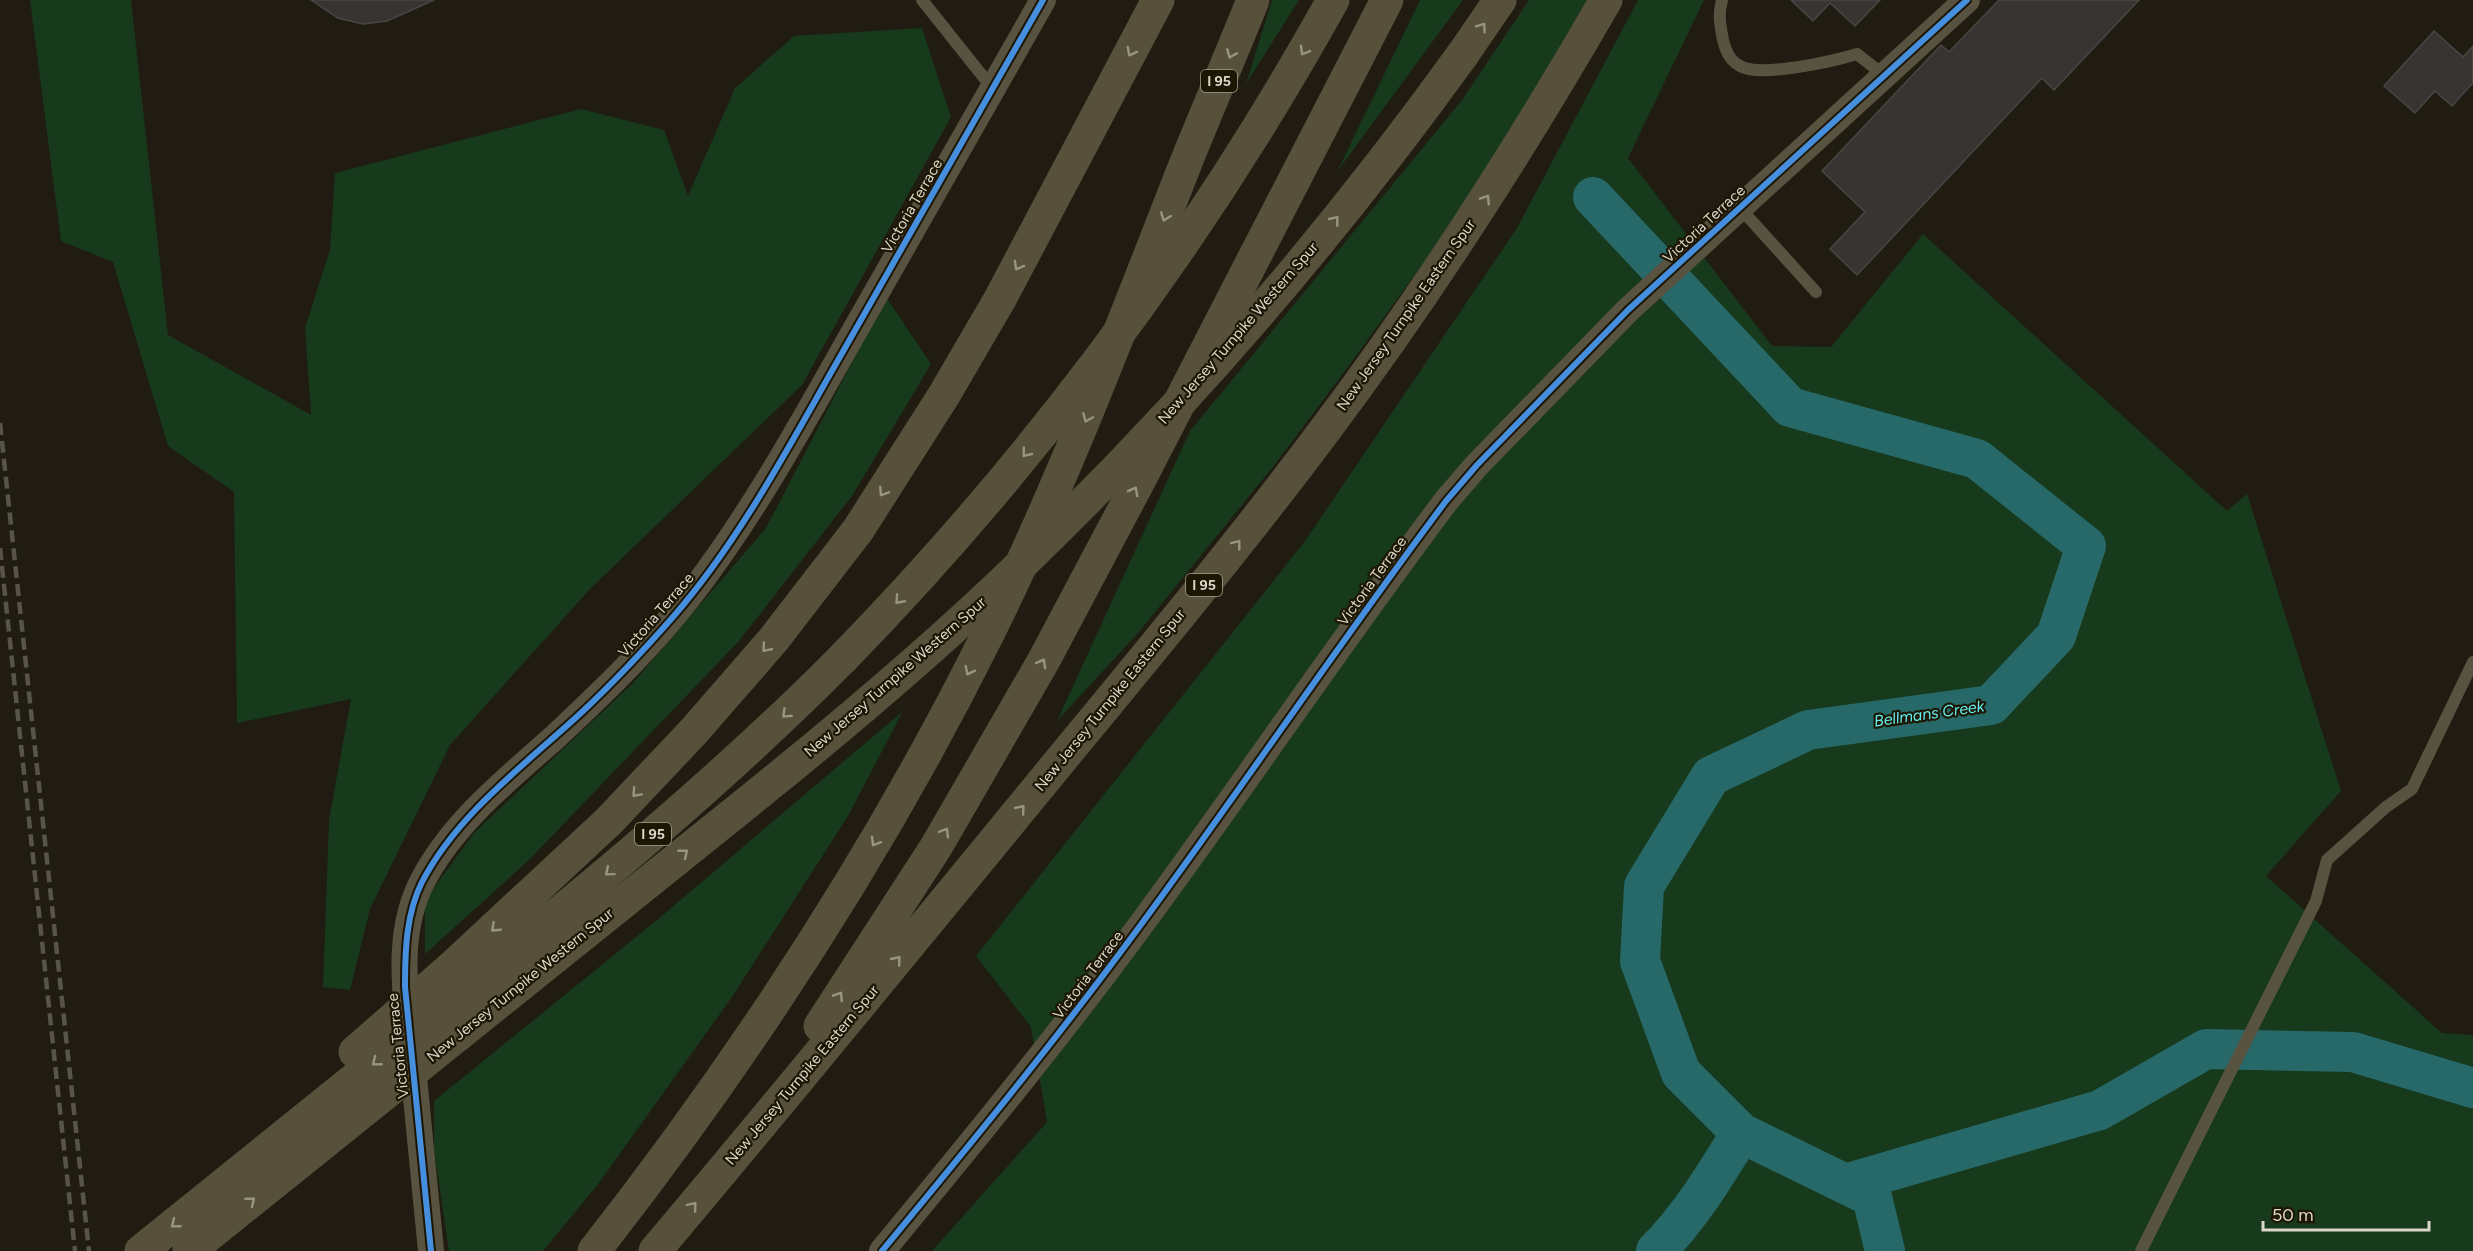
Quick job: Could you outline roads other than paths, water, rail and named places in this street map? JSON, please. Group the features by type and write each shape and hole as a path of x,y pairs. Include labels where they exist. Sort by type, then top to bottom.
{"highway":[{"path":"141,1251 200,1204 269,1126 452,984 694,731 760,655 824,576 871,511 914,443 979,335 1046,214 1158,0"},
{"name":"New Jersey Turnpike Western Spur","path":"452,984 669,820 769,731 843,658 958,534 1032,446 1118,337 1231,171 1333,0"},
{"path":"753,1135 838,996 930,856 1020,703 1115,526 1387,0"},
{"name":"New Jersey Turnpike Western Spur","path":"189,1251 836,730 950,631 1029,557 1129,457 1281,286 1371,176 1463,54 1500,0"},
{"name":"New Jersey Turnpike Eastern Spur","path":"655,1251 1166,632 1325,431 1404,321 1473,219 1529,132 1606,0"},
{"name":"I 95","path":"594,1251 709,1096 808,952 880,833 953,703 1034,539 1092,405 1251,3"}],"street":[{"name":"Victoria Terrace","path":"431,1251 405,987 405,953 410,915 422,883 447,843 476,810 585,709 636,658 676,613 715,563 789,445 1043,0"},
{"name":"Victoria Terrace","path":"882,1251 989,1122 1131,939 1446,501 1477,465 1628,310 1967,0"}],"lane":[{"path":"922,0 993,89"},
{"path":"1722,0 1718,16 1727,55 1741,67 1776,71 1839,60 1857,54 1885,76"},
{"path":"1740,208 1816,292"},
{"path":"2141,1251 2316,901 2327,860 2386,807 2412,789 2473,662"}],"waterway":[{"name":"Bellmans Creek","path":"1593,197 1790,407 1977,459 2086,546 2056,636 1991,705 1808,730 1711,776 1644,886 1640,961 1681,1073 1741,1133 1872,1197 1885,1251"},
{"path":"1845,1184 2100,1110 2206,1049 2353,1052 2473,1088"},
{"path":"1656,1251 1691,1210 1741,1133"}],"railway":[{"path":"0,423 89,1251"},
{"path":"0,548 75,1251"}]}
